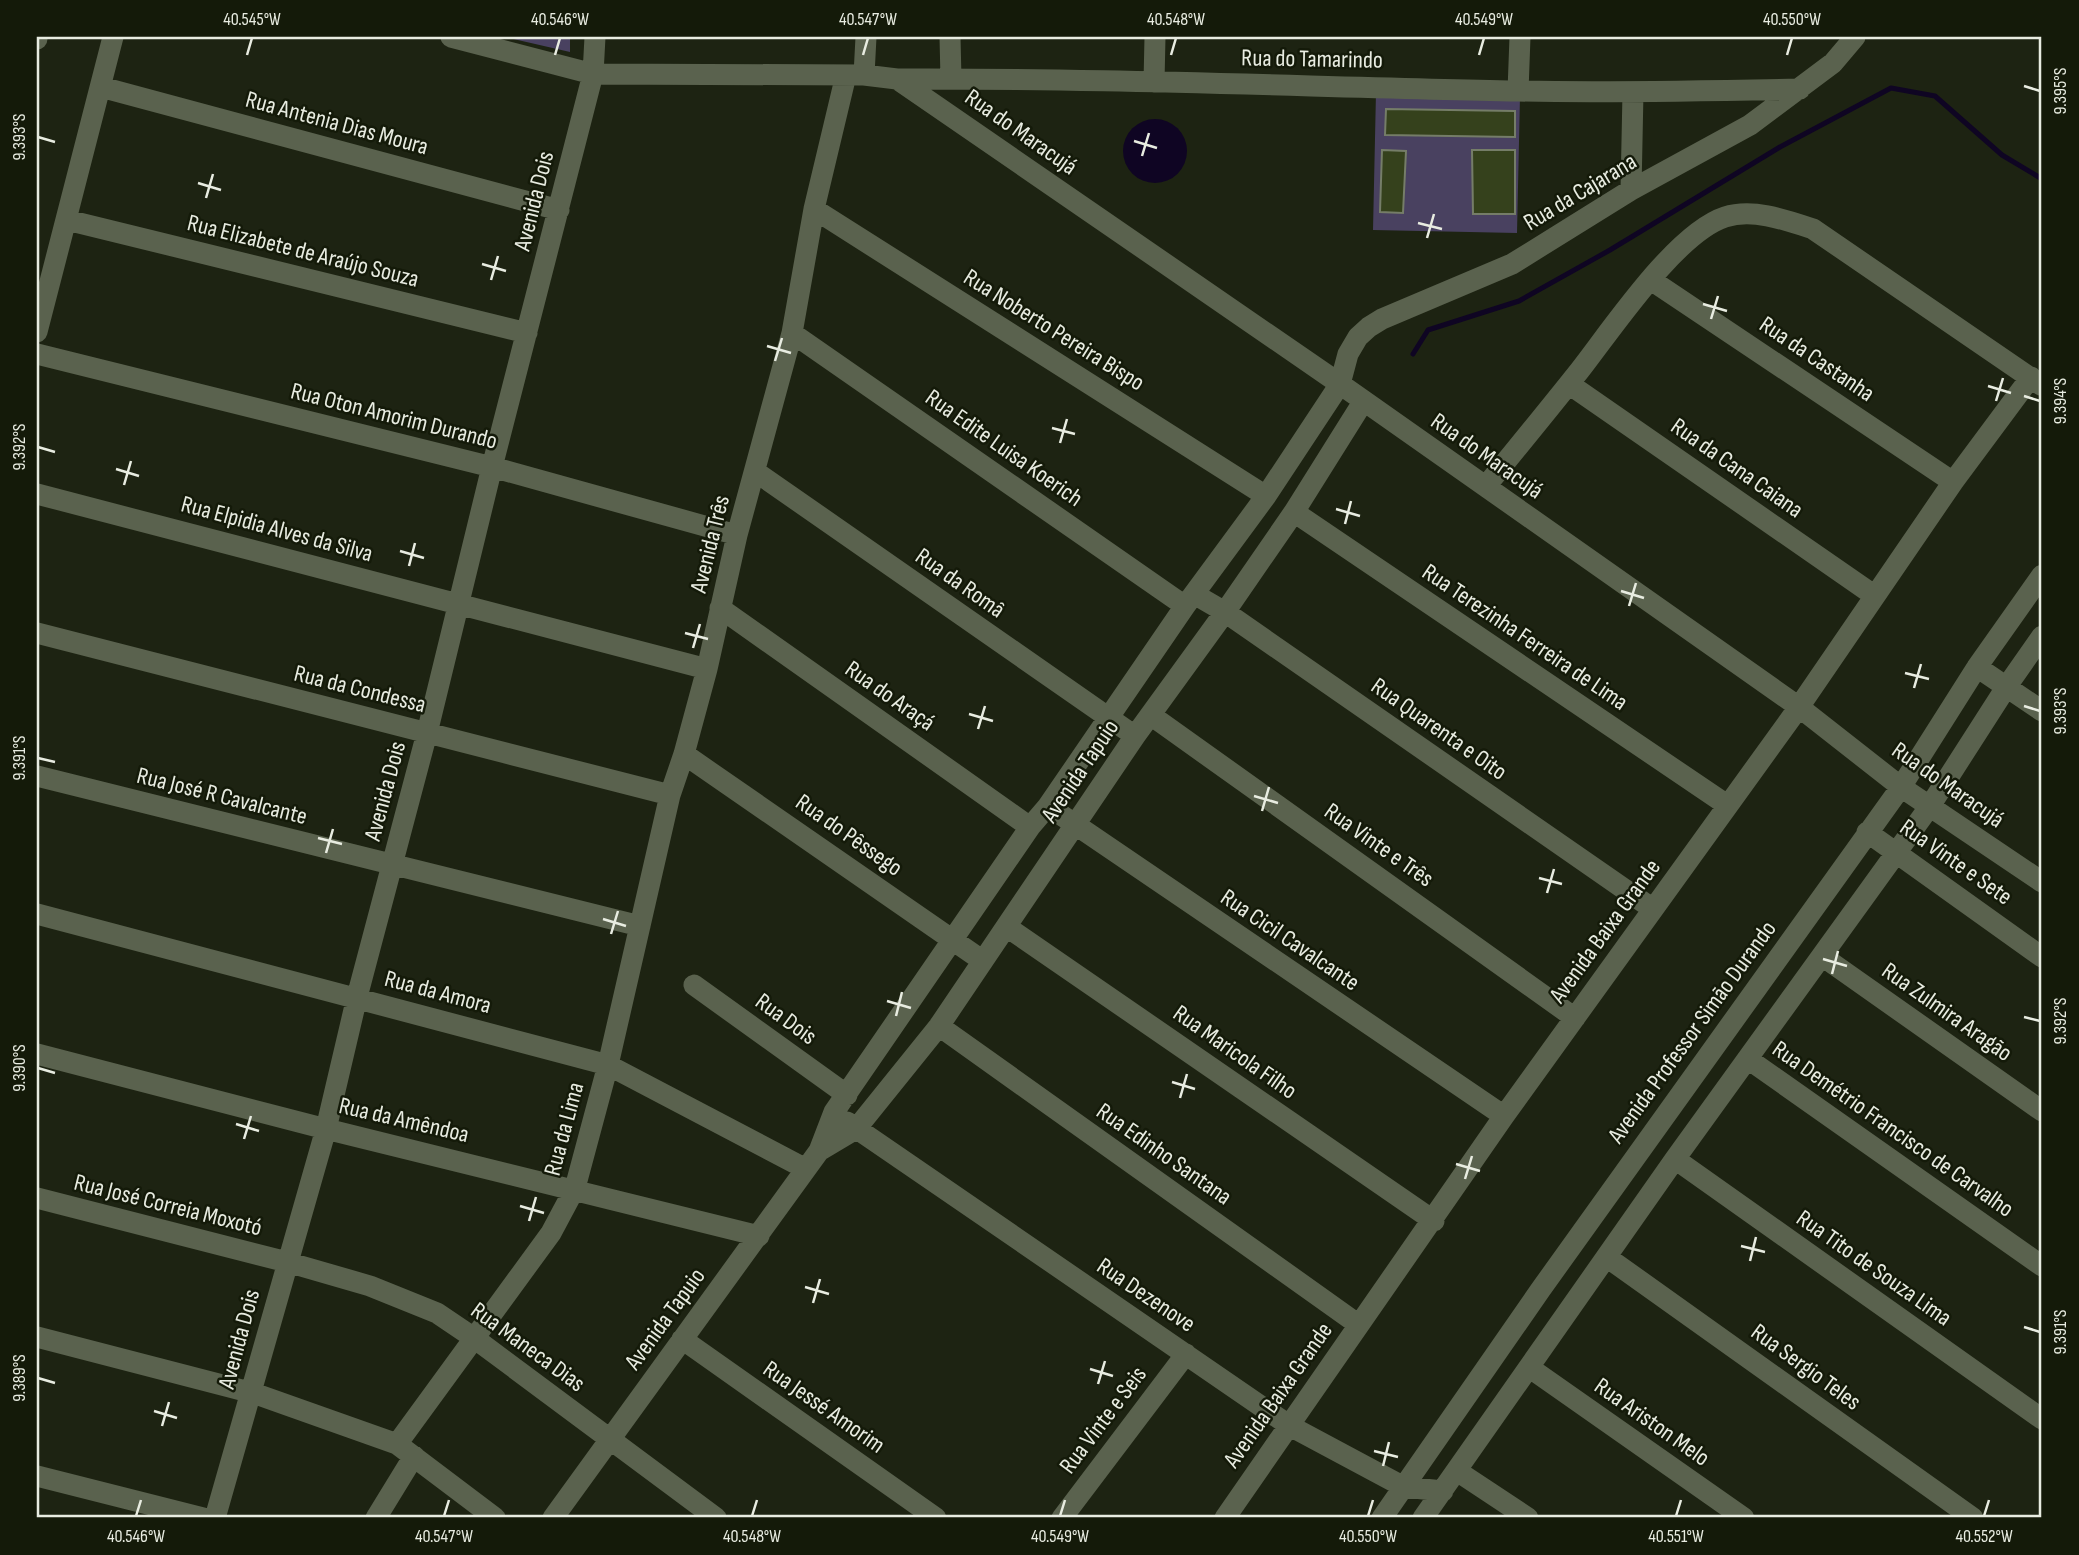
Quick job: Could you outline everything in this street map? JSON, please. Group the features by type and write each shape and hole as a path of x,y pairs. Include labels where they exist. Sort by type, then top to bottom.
{"street":[{"path":"37,332 113,37"},
{"name":"Rua do Tamarindo","path":"451,37 593,74 855,75 897,79 1518,91 1800,89"},
{"name":"Avenida Dois","path":"215,1518 253,1393 287,1262 326,1129 593,74 595,37"},
{"name":"Avenida Três","path":"608,1065 670,795 707,669 737,535 792,333 814,209 866,37"},
{"path":"950,37 951,79"},
{"path":"1154,82 1155,37"},
{"path":"1518,91 1520,37"},
{"name":"Rua da Cajarana","path":"1340,384 1348,354 1358,337 1369,327 1512,264 1632,190 1750,125 1833,63 1855,37"},
{"name":"Rua do Maracujá","path":"897,79 1486,486 1799,707 1901,787 2042,882"},
{"name":"Rua Antenia Dias Moura","path":"101,87 559,210"},
{"path":"1632,190 1633,92"},
{"name":"Rua Noberto Pereira Bispo","path":"814,209 1266,496"},
{"path":"1486,486 1651,280 1690,237 1727,216 1776,217 1813,229 2036,381"},
{"name":"Rua Elizabete de Araújo Souza","path":"67,220 527,332"},
{"name":"Rua da Castanha","path":"1651,280 1953,482"},
{"name":"Rua Edite Luisa Koerich","path":"792,333 1190,600"},
{"name":"Rua Oton Amorim Durando","path":"37,355 492,467 737,535"},
{"name":"Avenida Baixa Grande","path":"1224,1518 1434,1221 1504,1116 1799,707 1953,482 2036,381"},
{"name":"Avenida Tapuio","path":"553,1518 819,1151 834,1112 1030,827 1048,806 1190,600 1266,496 1340,384"},
{"name":"Rua da Cana Caiana","path":"1569,384 1875,596"},
{"name":"Avenida Tapuio","path":"819,1151 856,1129 939,1026 1135,736 1226,612 1294,512 1363,402"},
{"name":"Rua da Româ","path":"756,472 1135,736"},
{"name":"Rua Elpidia Alves da Silva","path":"37,494 707,669"},
{"name":"Rua Terezinha Ferreira de Lima","path":"1294,512 1727,805"},
{"name":"Avenida Professor Simão Durando","path":"1382,1518 1541,1289 1901,787 1977,667 2042,575"},
{"name":"Rua Quarenta e Oito","path":"1190,600 1226,612 1653,909"},
{"name":"Rua do Araçá","path":"720,608 1030,827"},
{"name":"Rua da Condessa","path":"37,634 670,795"},
{"path":"1423,1518 1571,1311 1675,1159 1930,806 2042,636"},
{"path":"1977,667 2042,711"},
{"name":"Rua Vinte e Três","path":"1152,716 1575,1018"},
{"name":"Rua do Pêssego","path":"684,754 984,961"},
{"name":"Rua José R Cavalcante","path":"37,776 640,926"},
{"name":"Rua Cicil Cavalcante","path":"1048,806 1504,1116"},
{"name":"Rua Vinte e Sete","path":"1867,832 2042,957"},
{"name":"Rua da Amora","path":"37,914 608,1065 806,1169"},
{"name":"Rua Maricola Filho","path":"1007,927 1434,1221"},
{"name":"Rua Zulmira Aragão","path":"1822,956 2042,1111"},
{"name":"Rua Dois","path":"694,985 846,1095"},
{"name":"Rua Edinho Santana","path":"939,1026 1359,1325"},
{"name":"Rua da Amêndoa","path":"37,1054 759,1236"},
{"name":"Rua Demétrio Francisco de Carvalho","path":"1748,1059 2042,1266"},
{"name":"Rua da Lima","path":"376,1518 406,1450 474,1338 551,1233 575,1188 608,1065"},
{"name":"Rua Dezenove","path":"834,1112 1290,1426 1404,1487 1443,1491"},
{"name":"Rua Tito de Souza Lima","path":"1675,1159 2042,1419"},
{"name":"Rua José Correia Moxotó","path":"37,1198 287,1262"},
{"name":"Rua Sergio Teles","path":"1608,1258 1973,1518"},
{"name":"Rua Maneca Dias","path":"287,1262 395,1295 437,1313 716,1518"},
{"path":"1541,1289 1571,1311"},
{"path":"37,1337 253,1393 406,1450 495,1518"},
{"name":"Rua Jessé Amorim","path":"682,1339 936,1518"},
{"name":"Rua Vinte e Seis","path":"1062,1518 1186,1354"},
{"name":"Rua Ariston Melo","path":"1530,1368 1744,1518"},
{"path":"1457,1471 1528,1518"},
{"path":"37,1476 203,1518"}],"shaded area":[{"path":"505,37 570,37 570,52"},
{"path":"1376,92 1520,96 1517,233 1373,230"},
{"path":"1155,119 1167,121 1178,128 1185,139 1185,163 1178,174 1167,181 1155,183 1143,181 1132,174 1125,163 1123,151 1125,139 1132,128 1143,121"}],"building":[{"path":"1386,109 1515,111 1515,137 1385,135"},
{"path":"1382,150 1406,151 1403,213 1380,212"},
{"path":"1472,150 1515,150 1515,214 1473,214"}],"waterway":[{"path":"1413,354 1428,330 1519,301 1610,250 1780,147 1891,88 1935,96 2002,155 2042,179"}]}
